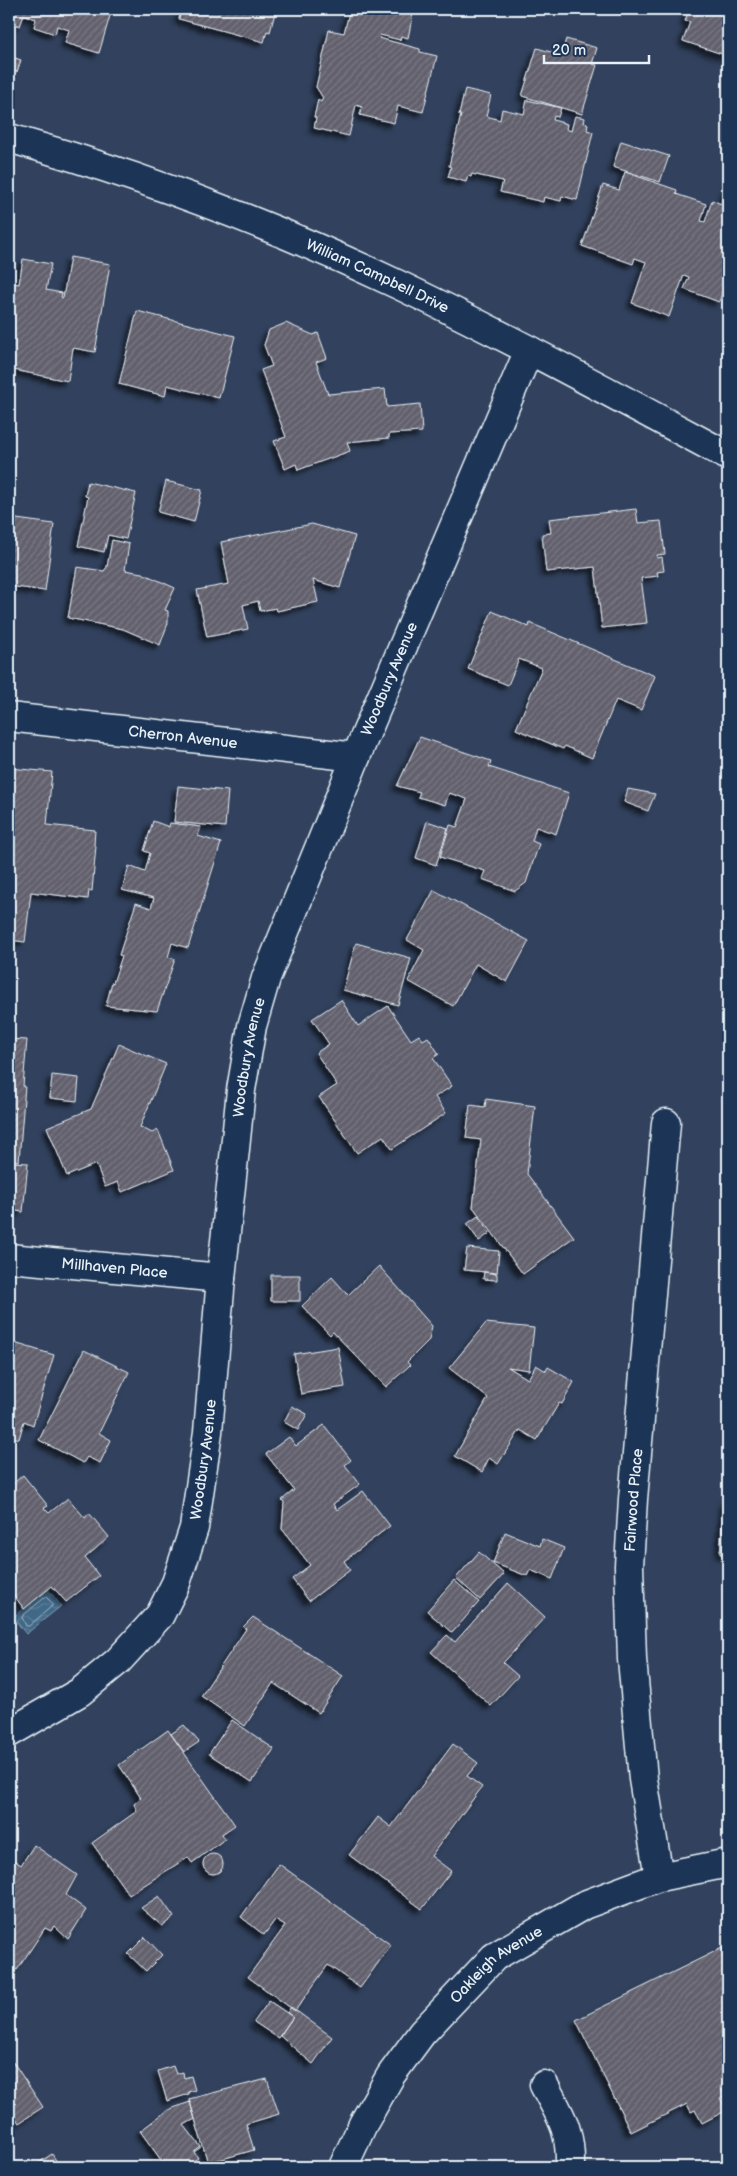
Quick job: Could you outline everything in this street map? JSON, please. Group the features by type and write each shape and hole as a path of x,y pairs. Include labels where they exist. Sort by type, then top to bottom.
{"street":[{"name":"William Campbell Drive","path":"9,138 134,177 229,212 401,286 529,350 728,456"},
{"name":"Woodbury Avenue","path":"9,1733 80,1692 118,1661 160,1616 176,1583 194,1528 208,1432 221,1278 241,1090 252,1026 266,978 356,757 529,350"},
{"name":"Cherron Avenue","path":"9,717 356,757"},
{"name":"Fairwood Place","path":"658,1877 643,1779 632,1659 630,1566 634,1498 666,1123"},
{"name":"Millhaven Place","path":"9,1258 221,1278"},
{"name":"Oakleigh Avenue","path":"342,2167 363,2124 392,2075 422,2033 494,1957 584,1905 658,1877 728,1863"},
{"path":"544,2085 566,2126 570,2148 570,2167"}],"water":[{"path":"48,1589 61,1606 26,1634 13,1617"}],"building":[{"path":"9,9 112,9 99,53 65,43 69,30 57,26 55,34 34,27 36,19 24,15 20,26 9,22"},
{"path":"184,9 276,9 270,32 267,31 264,42 179,19 181,11 184,11"},
{"path":"350,9 406,9 405,12 413,14 408,38 401,36 400,40 380,35 379,38 420,49 420,52 437,56 423,112 398,106 394,123 360,115 362,107 356,105 349,136 314,128 316,118 314,117 318,100 321,102 323,98 316,87 329,30 344,33"},
{"path":"689,9 728,9 728,56 683,41 690,22 685,21"},
{"path":"566,39 597,48 592,64 597,65 582,114 522,96 537,48 561,55"},
{"path":"9,56 21,60 17,72 9,69"},
{"path":"465,89 491,95 486,116 500,120 502,109 524,114 527,100 561,108 558,117 554,116 553,120 567,124 566,129 571,131 575,116 585,118 584,123 588,124 587,130 593,132 577,200 562,196 561,201 544,197 543,202 500,192 503,181 472,174 471,177 468,176 466,182 448,177"},
{"path":"621,141 669,156 660,182 613,167"},
{"path":"625,172 677,190 676,194 706,204 701,221 705,222 712,200 721,204 728,182 728,275 719,302 684,289 689,277 684,275 669,317 632,303 646,262 635,258 633,264 582,246 603,185 619,190"},
{"path":"70,257 110,264 95,352 73,348 68,381 9,369 9,282 19,284 23,259 51,264 46,290 62,293 61,297 63,298"},
{"path":"137,311 235,336 219,398 167,385 165,396 119,384"},
{"path":"286,323 313,335 318,333 327,358 316,362 328,394 385,389 387,407 420,404 422,432 389,434 389,438 347,442 350,451 298,470 296,464 285,469 274,441 286,437 261,370 272,366 264,345 269,330"},
{"path":"166,481 202,490 194,522 158,512"},
{"path":"88,482 136,493 126,539 108,535 104,552 78,546 88,497 85,496"},
{"path":"636,509 638,523 661,521 665,554 657,555 657,558 662,557 664,571 657,572 658,576 641,578 647,623 602,628 595,567 546,572 542,534 551,533 549,519"},
{"path":"9,518 54,524 45,591 9,586"},
{"path":"312,524 355,536 340,588 313,580 318,602 277,611 276,608 260,611 258,601 243,605 248,629 207,637 197,590 229,584 221,542"},
{"path":"112,540 129,544 125,570 142,573 175,588 165,610 168,611 168,623 160,645 123,629 68,618 77,567 104,571 107,567"},
{"path":"492,611 529,627 530,623 655,676 641,710 616,700 592,758 565,746 563,749 516,729 542,668 519,659 508,685 468,669"},
{"path":"420,737 491,761 489,767 569,793 556,834 536,827 532,841 539,844 526,883 515,891 482,879 485,871 440,857 450,825 457,827 467,799 449,793 445,805 418,797 420,792 397,786"},
{"path":"9,768 52,772 47,825 95,830 94,845 96,846 92,891 89,890 88,899 31,892 25,942 9,940"},
{"path":"178,786 228,791 225,827 174,822"},
{"path":"628,789 655,794 648,811 624,802"},
{"path":"153,821 169,827 170,823 201,827 198,836 221,843 188,948 172,943 168,957 175,959 157,1011 106,1006 112,982 122,956 119,955 136,903 151,908 154,898 122,890 129,866 145,872 150,853 144,851"},
{"path":"427,821 448,828 436,865 416,858"},
{"path":"434,890 529,941 507,982 476,964 453,1006 408,981 424,950 407,940"},
{"path":"356,943 411,958 398,1005 343,990"},
{"path":"341,1000 358,1026 388,1006 411,1040 419,1035 423,1040 428,1037 439,1054 433,1058 452,1086 435,1097 446,1113 392,1149 383,1136 357,1153 319,1097 337,1085 316,1053 329,1044 312,1019"},
{"path":"9,1039 27,1040 19,1161 9,1160"},
{"path":"119,1044 166,1064 140,1127 152,1133 158,1130 174,1170 122,1192 118,1182 105,1187 96,1164 67,1176 47,1127 91,1109"},
{"path":"52,1075 79,1078 77,1101 50,1098"},
{"path":"486,1099 535,1106 527,1174 574,1237 523,1274 473,1207 481,1140 466,1138 470,1105 485,1107"},
{"path":"12,1162 28,1163 23,1212 9,1210"},
{"path":"478,1216 490,1233 479,1241 467,1224"},
{"path":"467,1248 499,1251 497,1273 464,1270"},
{"path":"379,1266 432,1326 429,1340 407,1362 410,1365 386,1387 333,1332 330,1335 302,1306 332,1277 348,1295"},
{"path":"484,1272 497,1274 497,1280 483,1279"},
{"path":"271,1275 300,1275 300,1301 271,1301"},
{"path":"486,1323 534,1328 529,1370 508,1367 528,1379 536,1365 546,1371 548,1367 574,1382 562,1404 559,1403 537,1440 520,1430 498,1464 489,1458 482,1472 455,1456 488,1398 449,1368"},
{"path":"11,1342 54,1355 33,1425 24,1421 19,1439 9,1436 9,1351"},
{"path":"338,1347 345,1387 301,1394 294,1354"},
{"path":"84,1350 129,1372 99,1433 111,1440 100,1463 87,1457 83,1463 39,1440"},
{"path":"292,1406 307,1414 298,1430 284,1422"},
{"path":"324,1425 351,1460 345,1465 360,1484 333,1504 337,1510 363,1491 390,1526 344,1561 350,1570 309,1601 292,1579 310,1565 282,1529 284,1502 282,1500 294,1490 266,1454 289,1437 296,1446"},
{"path":"23,1475 48,1506 44,1508 49,1513 68,1498 85,1518 89,1513 109,1537 85,1558 99,1576 66,1602 52,1586 24,1609 13,1594 9,1598 9,1487"},
{"path":"728,1500 728,1554 720,1554 724,1502"},
{"path":"505,1532 540,1546 542,1539 564,1548 552,1579 530,1570 527,1576 493,1563"},
{"path":"479,1552 504,1574 480,1600 456,1578"},
{"path":"454,1580 479,1602 452,1633 427,1611"},
{"path":"508,1583 545,1617 503,1663 518,1676 491,1706 431,1652 447,1635 455,1642"},
{"path":"253,1617 343,1676 319,1713 273,1683 245,1726 201,1696 246,1629 243,1627"},
{"path":"232,1720 274,1749 252,1782 209,1754"},
{"path":"184,1725 199,1742 184,1752 171,1734"},
{"path":"168,1730 235,1825 222,1834 225,1839 192,1863 188,1857 129,1895 92,1843 137,1811 134,1804 141,1798 119,1765"},
{"path":"453,1744 478,1763 467,1776 482,1787 431,1856 451,1871 422,1909 349,1855 378,1817 391,1827"},
{"path":"34,1845 77,1875 66,1895 86,1910 68,1939 54,1926 51,1931 45,1928 17,1970 9,1964 9,1857 21,1865"},
{"path":"213,1854 220,1857 223,1864 220,1871 213,1874 206,1871 203,1864 206,1857"},
{"path":"279,1864 391,1945 360,1988 328,1965 295,2011 248,1977 285,1926 275,1920 264,1935 241,1917"},
{"path":"159,1896 174,1917 162,1926 141,1908"},
{"path":"145,1937 162,1955 146,1971 128,1954"},
{"path":"722,1948 728,1960 728,2083 720,2087 725,2096 720,2098 727,2110 702,2123 695,2110 691,2112 687,2104 631,2132 576,2020"},
{"path":"269,2001 293,2017 278,2038 254,2022"},
{"path":"291,2007 332,2037 313,2064 280,2036 293,2017 287,2013"},
{"path":"13,2062 43,2107 19,2123 9,2108 9,2065"},
{"path":"173,2066 176,2074 183,2072 184,2078 191,2076 195,2090 188,2092 189,2094 167,2101 158,2071"},
{"path":"267,2079 279,2114 246,2124 254,2150 208,2163 189,2099"},
{"path":"190,2102 195,2119 184,2125 201,2147 194,2152 198,2158 185,2167 166,2167 140,2131 168,2110"},
{"path":"52,2154 60,2167 32,2167"}]}
